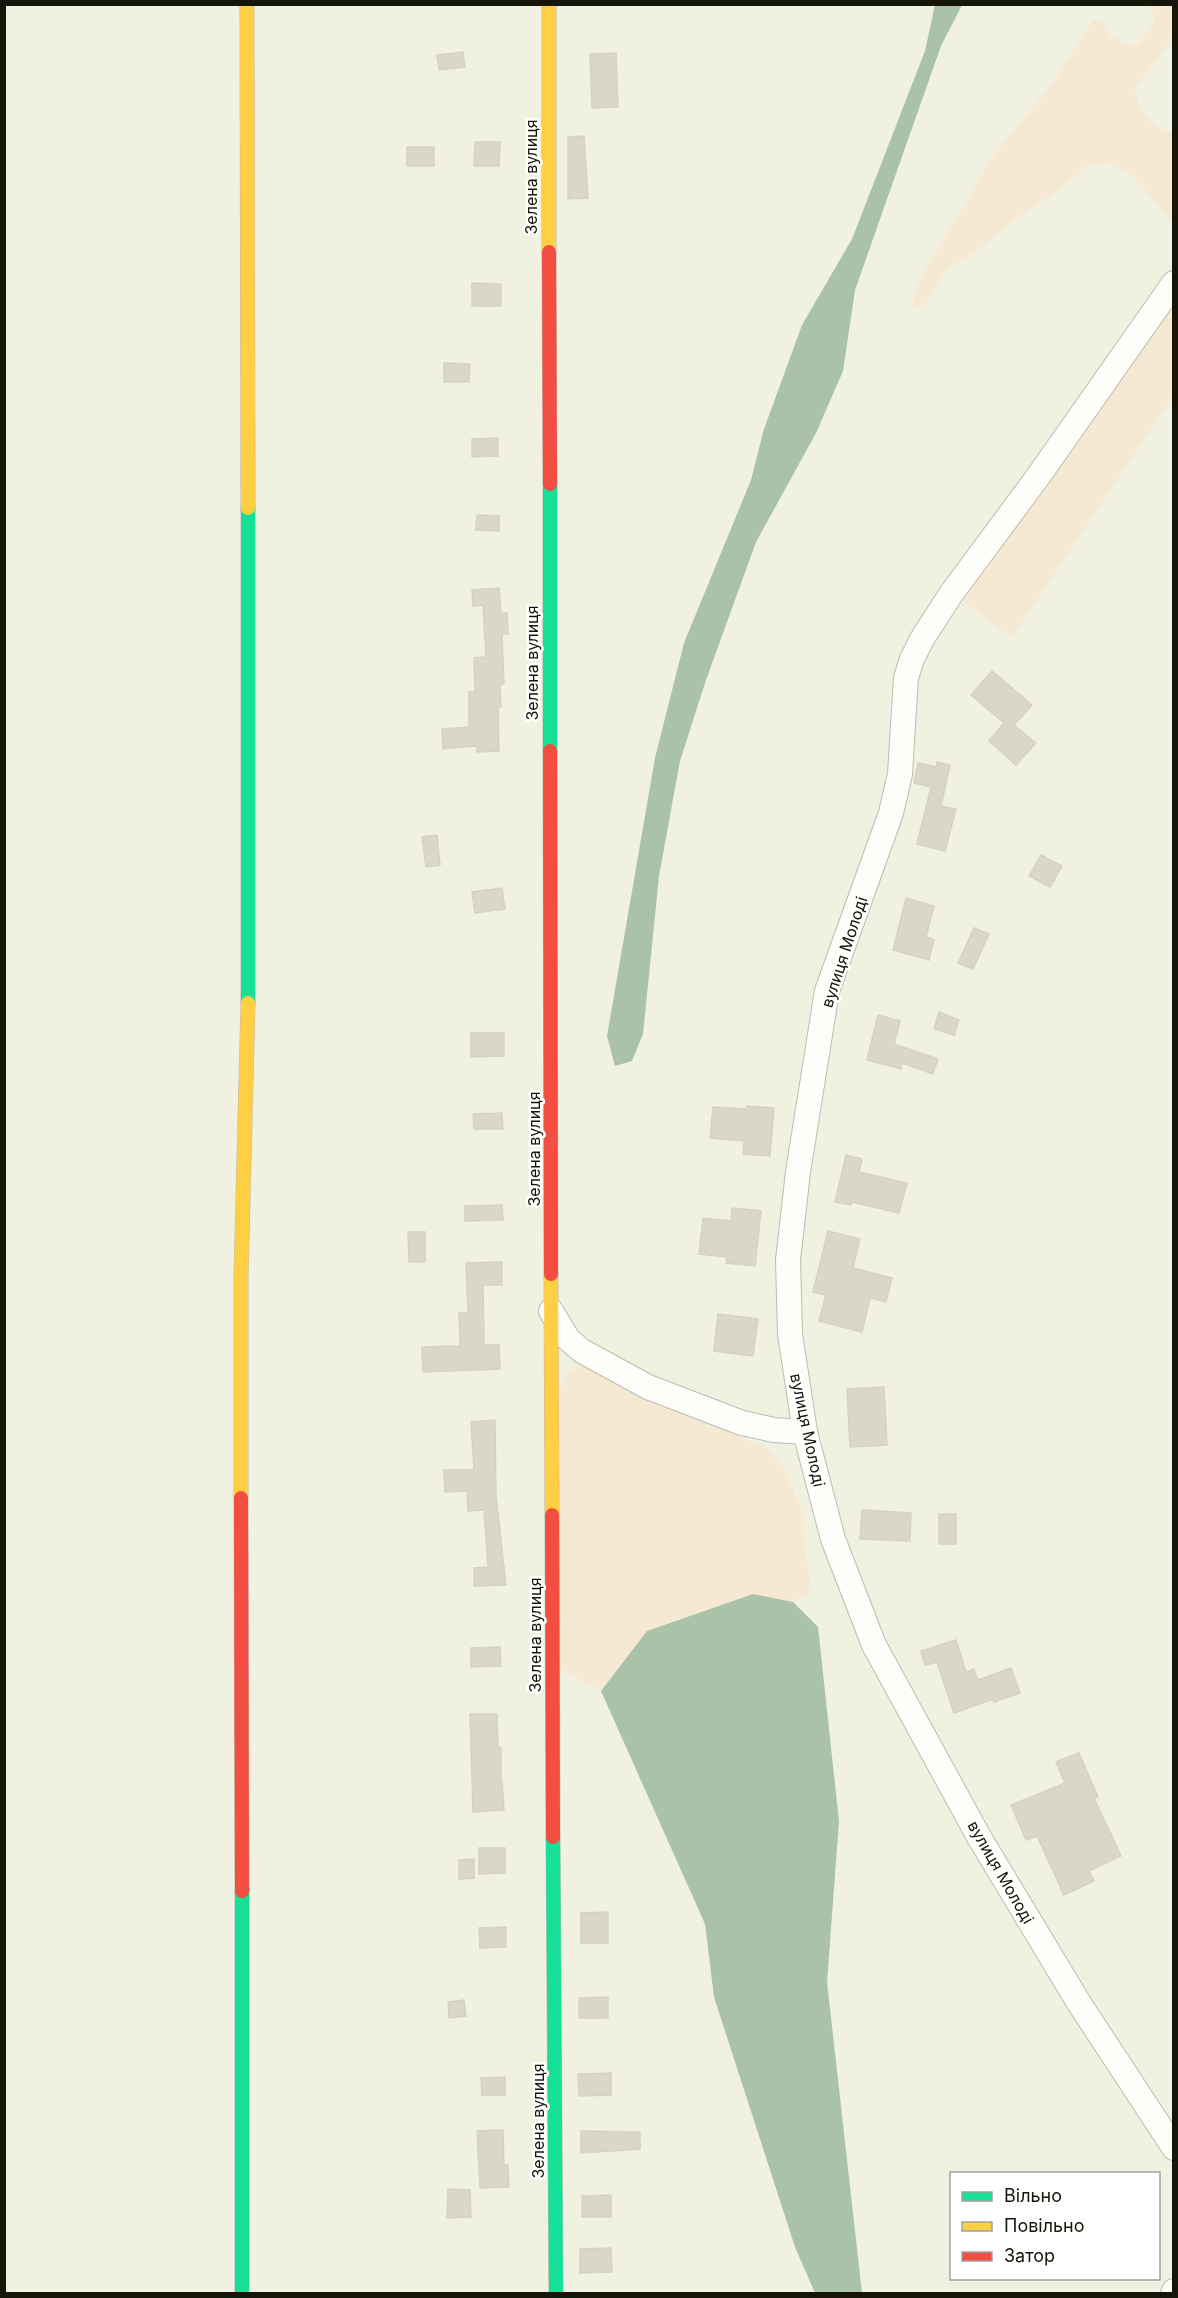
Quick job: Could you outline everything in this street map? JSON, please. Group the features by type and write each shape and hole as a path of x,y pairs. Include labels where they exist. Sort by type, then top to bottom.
{"street":[{"path":"242,2294 241,1289 249,962 246,4"},
{"name":"Зелена вулиця","path":"549,4 551,1311 556,2294"},
{"name":"вулиця Молоді","path":"1173,283 1038,478 951,594 912,659 906,678 900,774 891,813 827,991 798,1172 788,1260 790,1334 805,1432 834,1539 874,1645 979,1837 1079,2003 1173,2148"},
{"path":"551,1311 568,1339 582,1351 648,1387 741,1423 774,1430 805,1432"}],"shaded area":[{"path":"935,5 962,5 941,46 855,290 843,371 816,433 756,542 706,680 680,761 659,876 643,1034 632,1061 615,1066 607,1036 655,758 684,643 751,480 764,429 802,325 852,239 925,51"},
{"path":"1150,5 1173,5 1173,37 1154,65 1135,87 1139,104 1146,117 1158,127 1173,134 1173,223 1134,177 1109,163 1086,167 1057,192 1009,224 974,254 947,268 925,304 912,309 917,284 992,157 1053,83 1093,20 1102,21 1110,35 1127,46 1140,43 1155,21"},
{"path":"1173,298 1173,396 1012,638 956,597"},
{"path":"586,1366 767,1448 784,1468 803,1513 804,1544 812,1592 793,1602 753,1594 647,1631 601,1691 560,1669 560,1388 569,1370"},
{"path":"753,1594 793,1602 818,1627 839,1821 827,1982 862,2293 815,2293 795,2247 714,1997 705,1924 601,1691 647,1631"}],"building":[{"path":"463,52 465,67 439,70 437,55"},
{"path":"616,53 618,107 592,108 590,54"},
{"path":"584,136 588,198 568,199 568,137"},
{"path":"475,142 500,142 499,166 474,166"},
{"path":"407,147 434,147 434,166 407,166"},
{"path":"472,283 501,284 501,306 472,306"},
{"path":"444,363 470,364 469,382 444,382"},
{"path":"498,438 498,456 472,457 472,439"},
{"path":"477,515 499,516 499,531 476,530"},
{"path":"499,588 501,614 507,613 508,634 502,634 504,684 500,684 501,707 498,707 499,751 477,752 477,746 443,749 442,729 469,727 469,692 475,692 474,658 486,657 483,605 473,606 472,590"},
{"path":"992,671 1032,705 1014,725 1036,743 1016,765 989,741 1004,723 971,695"},
{"path":"937,762 950,765 941,806 956,809 945,851 917,844 931,787 914,783 918,763 936,767"},
{"path":"437,835 440,865 426,867 422,837"},
{"path":"1041,855 1062,866 1050,887 1029,876"},
{"path":"502,888 505,909 475,913 472,892"},
{"path":"906,898 934,906 926,937 934,940 929,960 893,950"},
{"path":"974,928 989,934 973,969 958,963"},
{"path":"939,1012 959,1020 954,1035 934,1029"},
{"path":"878,1015 900,1021 894,1044 938,1059 933,1074 902,1063 901,1069 867,1060"},
{"path":"471,1033 504,1033 504,1056 471,1057"},
{"path":"747,1106 774,1108 770,1156 743,1154 744,1141 710,1138 713,1107 747,1109"},
{"path":"502,1113 503,1129 474,1129 473,1114"},
{"path":"846,1155 862,1159 859,1172 907,1183 899,1213 852,1202 851,1205 835,1202"},
{"path":"502,1205 503,1220 465,1221 465,1206"},
{"path":"732,1208 761,1211 755,1266 726,1263 727,1257 699,1254 703,1218 731,1221"},
{"path":"828,1231 860,1239 853,1268 892,1278 886,1302 870,1298 862,1332 819,1321 826,1295 813,1292"},
{"path":"408,1232 425,1232 425,1262 409,1262"},
{"path":"502,1262 502,1285 483,1285 484,1345 499,1345 500,1369 423,1372 422,1347 460,1346 459,1313 468,1312 466,1263"},
{"path":"718,1314 758,1319 753,1356 714,1351"},
{"path":"884,1387 887,1445 850,1447 847,1389"},
{"path":"495,1420 496,1495 506,1585 474,1586 474,1568 488,1567 484,1510 468,1511 467,1491 445,1492 444,1470 474,1470 471,1422"},
{"path":"862,1510 911,1513 910,1541 860,1539"},
{"path":"939,1514 956,1514 956,1544 939,1544"},
{"path":"956,1640 966,1672 974,1669 978,1680 1011,1668 1020,1693 994,1702 993,1699 954,1713 937,1662 925,1665 921,1651"},
{"path":"500,1647 501,1666 471,1667 471,1648"},
{"path":"470,1714 497,1714 504,1810 473,1812"},
{"path":"1079,1753 1098,1797 1094,1798 1121,1856 1089,1871 1094,1881 1064,1895 1037,1836 1026,1840 1011,1805 1065,1783 1056,1762"},
{"path":"479,1848 505,1848 505,1873 479,1874"},
{"path":"474,1859 474,1878 459,1879 459,1860"},
{"path":"608,1912 608,1943 581,1943 581,1913"},
{"path":"506,1927 506,1947 480,1948 479,1928"},
{"path":"608,1997 608,2018 579,2018 579,1998"},
{"path":"464,2000 466,2016 449,2018 448,2002"},
{"path":"611,2073 611,2095 579,2096 578,2074"},
{"path":"505,2077 505,2095 482,2095 481,2078"},
{"path":"503,2130 504,2165 508,2165 509,2187 480,2188 477,2131"},
{"path":"581,2131 640,2132 640,2149 581,2153"},
{"path":"448,2189 470,2190 471,2217 447,2218"},
{"path":"611,2195 611,2217 582,2217 582,2196"},
{"path":"611,2248 612,2272 580,2273 580,2249"}],"traffic: fast":[{"path":"550,484 550,751"},
{"path":"248,508 248,1003"},
{"path":"553,1837 556,2294"},
{"path":"242,1891 242,2294"}],"traffic: slow":[{"path":"247,4 248,508"},
{"path":"549,4 549,252"},
{"path":"241,1498 241,1277 248,1003"},
{"path":"551,1274 552,1515"}],"traffic: jam":[{"path":"549,252 550,484"},
{"path":"550,751 551,1274"},
{"path":"241,1498 242,1891"},
{"path":"552,1515 553,1837"}]}
